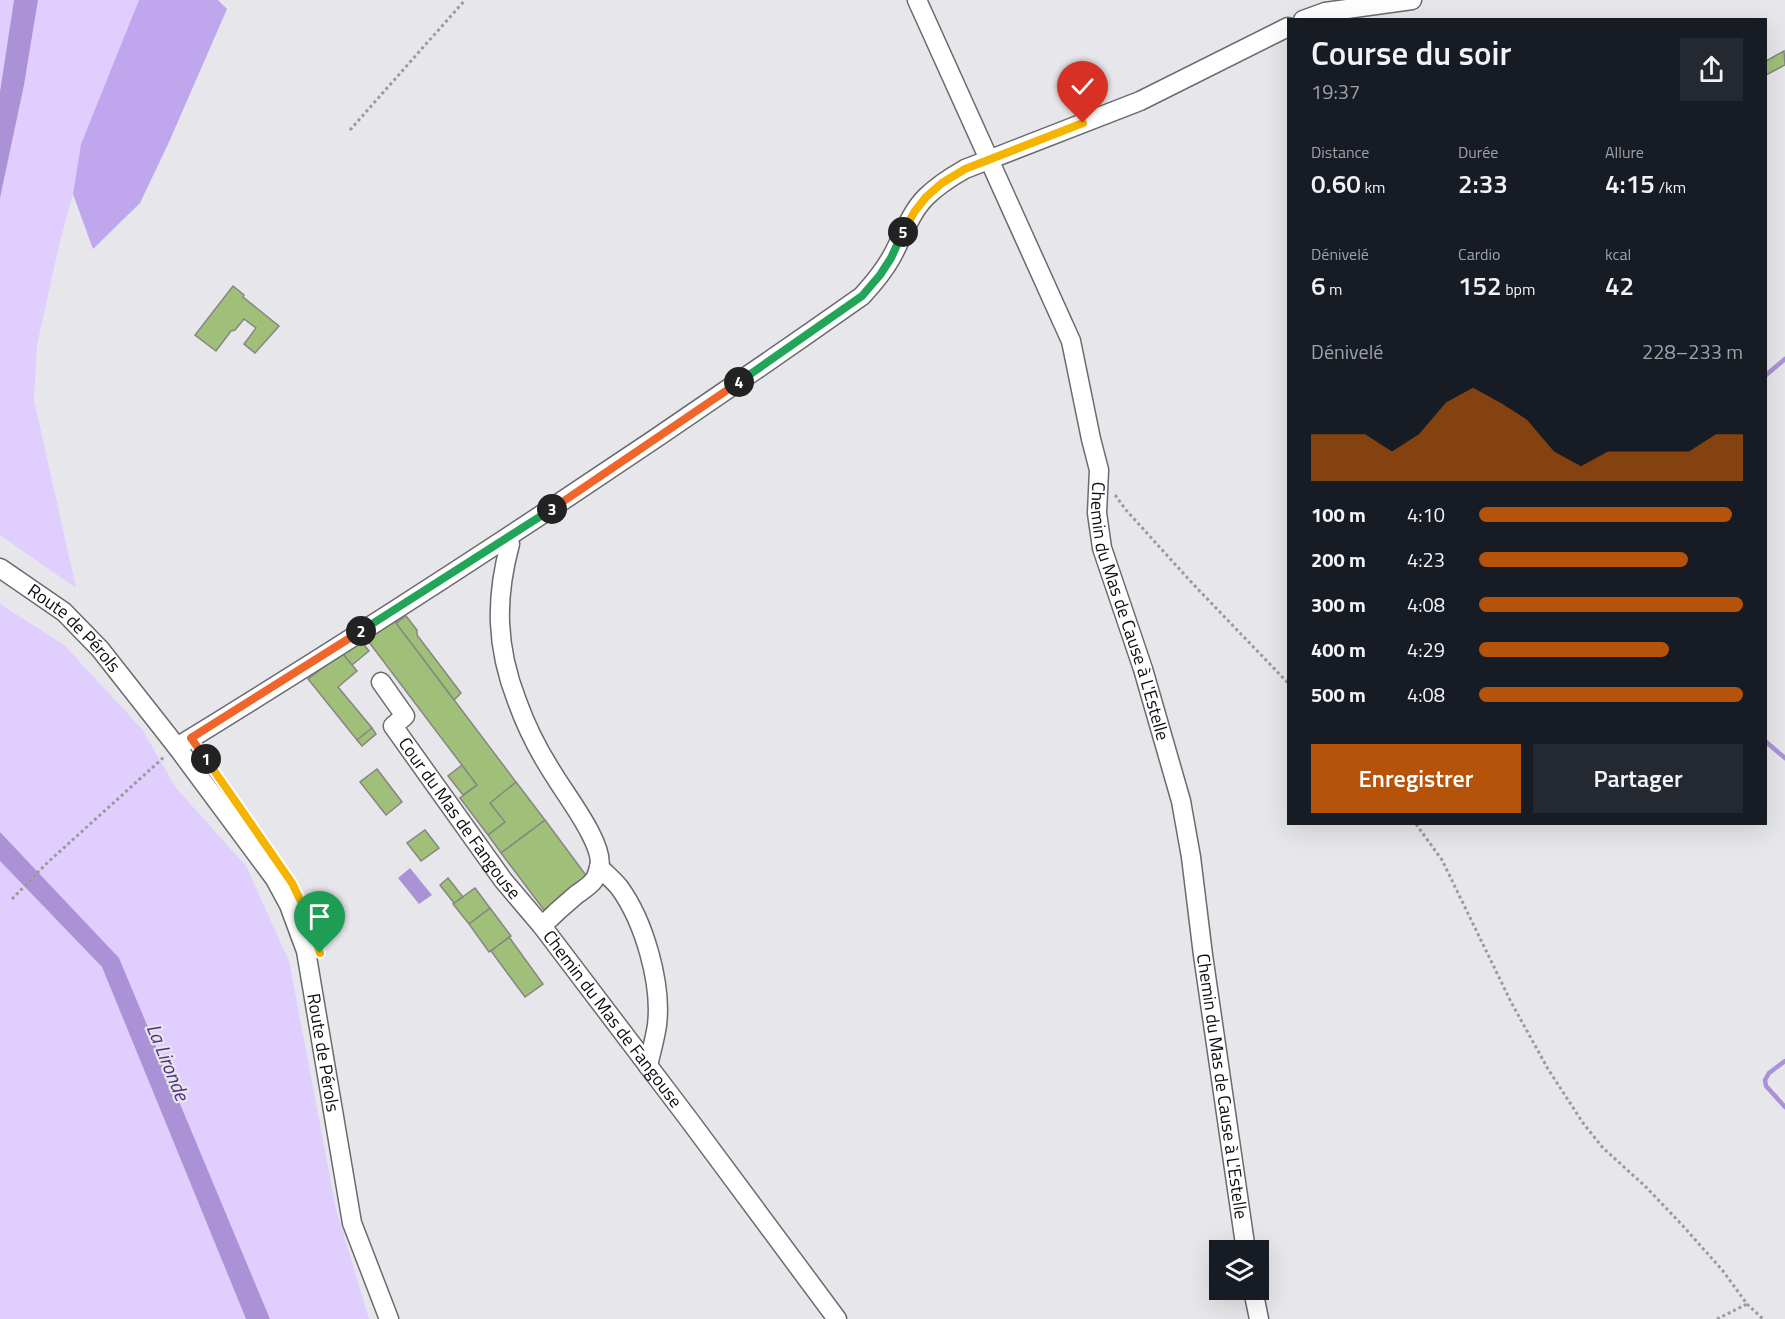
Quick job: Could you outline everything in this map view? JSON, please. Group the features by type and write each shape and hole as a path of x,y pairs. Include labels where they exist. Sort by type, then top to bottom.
{"street":[{"name":"Chemin du Mas de Cause à L'Estelle","path":"916,0 1071,341 1088,428 1099,470 1096,513 1101,548 1143,669 1181,801 1191,857 1243,1240"},
{"path":"1308,18 1325,12 1412,0"},
{"path":"177,747 506,538 707,405 862,296 880,275 915,211 942,183 965,169 1140,101 1287,28"},
{"path":"506,538 510,544 502,573 498,610 504,653 516,699 544,757 578,811 596,846 599,867 619,888 640,926 652,957 657,1024 648,1066"},
{"name":"Route de Pérols","path":"0,568 64,612 100,649 177,747 275,879 290,905 306,951 352,1223 389,1319"},
{"name":"Cour du Mas de Fangouse","path":"381,682 405,716 393,726 503,880 542,926"},
{"name":"Chemin du Mas de Fangouse","path":"599,867 594,880 555,912 542,926 837,1319"},
{"path":"1255,1300 1259,1319"}],"path":[{"path":"350,130 465,0"},
{"path":"1099,470 1118,500 1160,548 1287,682"},
{"path":"12,899 46,864 177,747"},
{"path":"1417,825 1442,860 1511,1002 1548,1069 1577,1114 1603,1148 1645,1186 1684,1227 1723,1271 1747,1304 1763,1319"},
{"path":"1718,1319 1747,1304"}],"shaded area":[{"path":"0,0 14,0 0,92"},
{"path":"14,0 38,0 24,85 0,198 0,92"},
{"path":"38,0 139,0 81,144 73,194 37,345 34,400 76,588 0,535 0,198 24,85"},
{"path":"139,0 218,0 227,9 140,203 93,249 73,194 81,144"},
{"path":"0,604 64,645 142,729 176,788 246,866 289,961 336,1209 369,1319 270,1319 119,959 0,832"},
{"path":"0,832 119,958 270,1319 246,1319 102,967 0,861"},
{"path":"0,861 102,967 246,1319 0,1319"},
{"path":"410,868 432,895 419,904 398,878"}],"building":[{"path":"1784,51 1785,65 1767,74 1767,60"},
{"path":"233,286 279,326 255,353 244,344 256,328 244,319 235,330 231,331 216,351 195,335"},
{"path":"393,615 398,622 396,623 516,782 490,803 505,822 488,835 460,798 477,785 365,637"},
{"path":"406,616 417,630 417,635 461,693 454,700 396,623"},
{"path":"360,640 369,651 352,665 342,653"},
{"path":"342,653 357,671 338,687 372,728 357,740 308,679"},
{"path":"372,728 376,734 362,746 357,740"},
{"path":"462,765 477,785 463,795 448,776"},
{"path":"377,769 402,802 386,815 360,782"},
{"path":"516,782 545,820 501,853 488,835 505,822 490,803"},
{"path":"545,820 588,878 544,910 501,853"},
{"path":"425,830 439,848 421,861 407,843"},
{"path":"448,878 463,897 454,903 440,885"},
{"path":"475,888 490,908 469,924 453,904"},
{"path":"490,908 511,936 489,952 469,924"},
{"path":"509,937 543,984 525,997 491,951"}],"waterway":[{"path":"1767,374 1785,359"},
{"path":"1767,743 1785,758"},
{"path":"1785,1061 1769,1073 1765,1080 1766,1086 1785,1107"}],"route":[{"path":"320,953 309,918 292,883 191,738 525,527 707,405 862,296 891,258 915,211 942,183 965,169 1083,123"}],"water label":[{"name":"La Lironde","path":"168,1062"}]}
